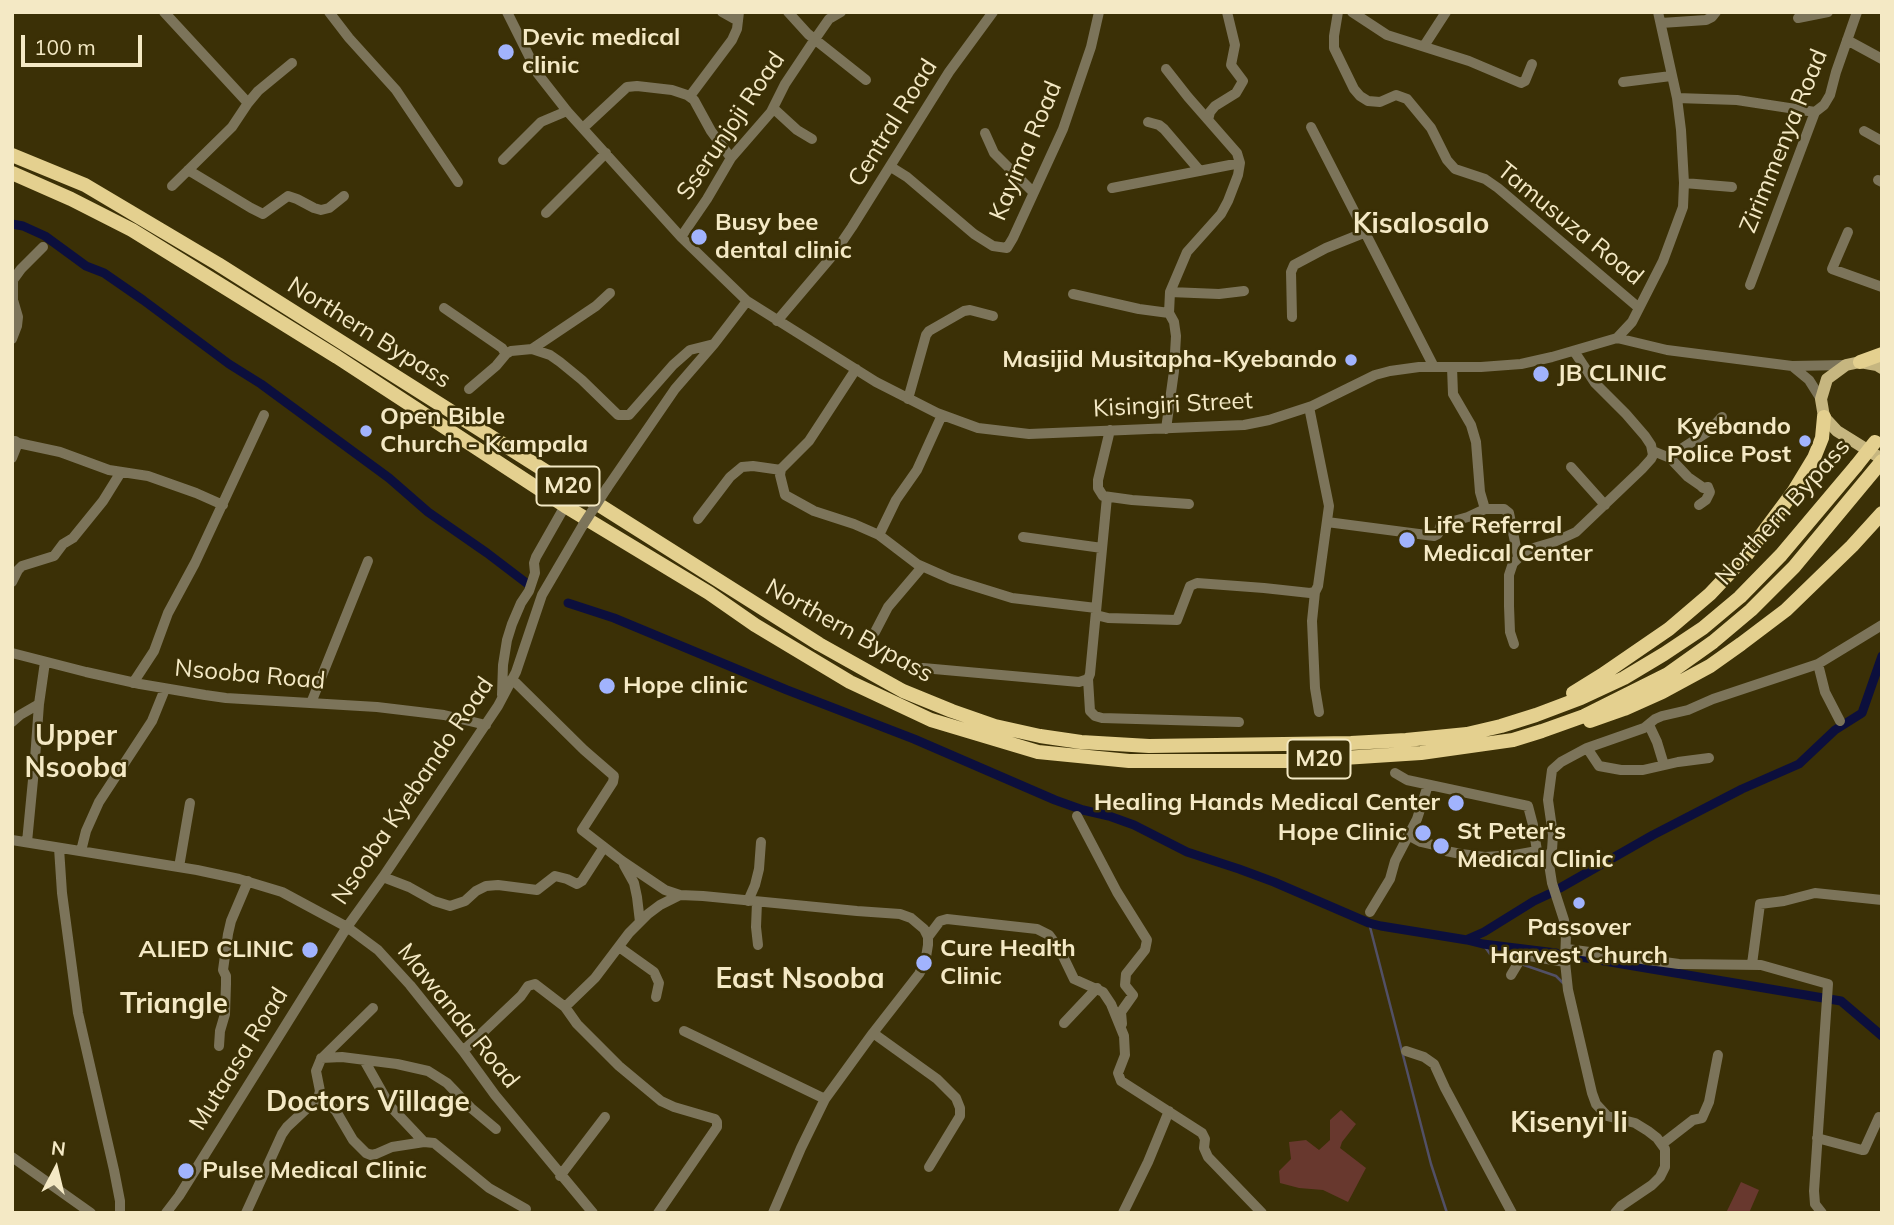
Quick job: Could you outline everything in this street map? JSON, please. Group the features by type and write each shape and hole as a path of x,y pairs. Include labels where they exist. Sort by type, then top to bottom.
{"highway":[{"path":"12,147 45,161 85,185"},
{"name":"Northern Bypass","path":"12,155 85,185 229,271 798,631 903,691 995,726 1040,736 1081,742 1149,746 1350,743 1467,734 1536,715 1624,678 1703,628 1741,597 1782,555 1878,438"},
{"name":"Northern Bypass","path":"12,173 132,230 337,357 565,506 850,682 931,720 1038,752 1129,761 1297,761 1421,753 1513,740 1542,731 1584,716 1668,674 1713,642 1751,610 1794,567 1882,460"},
{"path":"1853,363 1882,354"},
{"path":"1536,715 1602,675 1669,629 1710,594 1745,557 1794,491 1814,458 1822,438 1824,417"},
{"path":"1542,731 1565,730 1624,709 1710,666 1786,610 1882,513"},
{"path":"1852,546 1882,525"}],"main road":[{"path":"1882,368 1877,365 1853,363 1827,379 1821,399 1824,417 1837,431 1882,460"}],"street":[{"path":"164,12 248,103"},
{"path":"329,12 396,90 458,182"},
{"name":"Kisingiri Street","path":"507,12 538,74 567,111 681,237 747,301 908,399 978,428 1029,434 1244,425 1309,407 1383,373 1402,368 1495,367 1521,364 1617,338"},
{"path":"690,96 732,40 737,29 738,17 722,12"},
{"path":"788,12 815,39 866,80"},
{"name":"Sserunjoji Road","path":"681,237 731,159 773,108 815,39 830,19 841,12"},
{"name":"Central Road","path":"777,321 833,255 891,167 944,79 993,12"},
{"name":"Kayima Road","path":"891,167 907,177 974,234 993,246 1009,246 1063,129 1100,12"},
{"path":"1208,120 1215,106 1236,93 1243,81 1231,65 1235,45 1227,12"},
{"name":"Tamusuza Road","path":"1338,12 1334,48 1357,93 1374,102 1396,95 1404,97 1431,128 1447,160 1455,169 1485,179 1498,188 1639,308"},
{"path":"1352,12 1387,35 1475,63 1521,83 1525,81 1532,64"},
{"path":"1424,46 1446,12"},
{"path":"1617,338 1632,323 1663,261 1683,207 1681,130 1660,18 1706,20 1716,12"},
{"path":"1798,18 1828,12"},
{"name":"Zirimmenya Road","path":"1750,285 1815,112 1824,105 1830,95 1857,12"},
{"path":"1847,40 1882,59"},
{"path":"172,186 232,127 258,91 292,63"},
{"path":"1166,69 1237,153 1240,163 1228,201 1187,252 1170,292 1169,313 1174,322 1176,336 1166,429"},
{"path":"1623,82 1671,76"},
{"path":"583,128 627,87 672,90 690,96 731,159"},
{"path":"1676,98 1737,100 1815,112"},
{"path":"773,108 797,130 812,139"},
{"path":"502,160 541,122 567,111"},
{"path":"1148,122 1164,129 1200,171"},
{"path":"1311,127 1434,367"},
{"path":"1864,131 1882,141"},
{"path":"985,133 994,153 1033,192"},
{"path":"545,213 606,153"},
{"path":"1112,188 1240,163"},
{"path":"188,170 263,214 288,196 321,210 329,208 344,196"},
{"path":"1684,183 1732,187"},
{"path":"1292,317 1291,272 1294,265 1326,248 1366,232"},
{"path":"1848,232 1832,269 1882,287"},
{"path":"12,339 18,317 13,300 13,279 43,247"},
{"path":"1170,292 1219,294 1244,291"},
{"path":"532,349 596,306 610,293"},
{"path":"1073,294 1169,313"},
{"path":"469,389 506,354 532,349 550,355 560,362 618,415 629,415 673,365 690,350 714,344 747,301"},
{"path":"444,307 502,348 506,354"},
{"path":"908,399 929,331 964,311 993,316"},
{"path":"1617,338 1667,350 1792,366 1853,363"},
{"name":"Nsooba Kyebando Road","path":"347,927 502,699 512,679 542,595 583,526 675,389 714,344"},
{"path":"1574,351 1595,383 1638,427 1653,451 1670,458 1693,482 1703,488 1708,487 1710,492 1706,500 1699,505"},
{"path":"1792,366 1809,380 1821,399"},
{"path":"1452,367 1453,394 1471,425 1476,442 1480,492 1485,509"},
{"path":"780,470 809,442 856,369"},
{"path":"1309,407 1328,494 1329,512 1315,592 1312,638 1319,712"},
{"path":"133,683 154,651 168,613 195,563 264,415"},
{"path":"879,535 896,500 916,470 942,415"},
{"path":"1670,458 1709,431 1722,417"},
{"path":"1110,430 1098,480 1099,492 1107,497 1189,504"},
{"path":"12,458 15,442 60,452 104,469 148,476 173,484 223,505"},
{"path":"1514,644 1510,632 1509,582 1510,569 1518,557 1527,550 1570,536 1583,526 1649,462 1653,451"},
{"path":"698,519 730,477 742,467 780,470"},
{"path":"1571,467 1605,505"},
{"path":"780,470 786,497 879,535 922,567 951,579 1012,597 1096,611 1108,618 1177,620 1190,586 1197,583 1315,592"},
{"path":"12,582 19,568 54,556 63,544 74,538 103,501 121,472"},
{"path":"1107,497 1088,679 1090,711 1095,716 1116,719 1239,722"},
{"path":"502,699 503,665 509,632 536,573 536,557 565,506"},
{"path":"1327,523 1434,536 1438,534 1441,525 1485,509 1499,508 1507,511 1518,557"},
{"path":"1023,537 1102,548"},
{"path":"311,703 368,561"},
{"path":"875,632 888,607 922,567"},
{"path":"1615,1213 1660,1177 1666,1156 1662,1144 1648,1131 1634,1123 1607,1116 1596,1104 1568,990 1564,920 1552,883 1548,858 1552,850 1553,835 1548,800 1552,770 1560,762 1587,748 1713,699 1818,664 1882,625"},
{"name":"Nsooba Road","path":"12,653 133,683 226,698 404,710 457,717 486,725"},
{"path":"27,842 45,662"},
{"path":"1818,664 1825,692 1840,721"},
{"path":"923,668 1079,682 1088,679"},
{"path":"512,679 614,776 613,782 582,830 622,862 666,890 680,895 900,914 911,918 928,937 925,963 919,974 825,1099 773,1213"},
{"path":"81,851 86,831 99,802 152,721 165,688"},
{"path":"12,722 39,704"},
{"path":"1652,724 1664,765"},
{"path":"1587,748 1597,764 1606,768 1633,770 1709,758"},
{"path":"1395,773 1407,780 1528,806 1537,851"},
{"path":"1370,912 1390,879 1395,861 1423,804 1428,785"},
{"path":"180,867 190,803"},
{"path":"1077,816 1117,892 1147,940 1145,950 1126,974 1125,985 1133,995 1121,1012 1125,1036 1125,1055 1118,1073 1121,1081 1202,1133 1208,1157 1262,1213"},
{"path":"1408,835 1446,851 1461,854 1496,856 1537,851 1548,858"},
{"name":"Mawanda Road","path":"12,840 180,867 248,881 282,892 347,927 387,959 410,985 495,1096 593,1213"},
{"path":"758,945 753,901 761,842"},
{"path":"383,877 450,906 465,901 486,886 537,890 555,876 577,884 582,881 604,847"},
{"path":"59,848 62,893 78,1013 120,1197 120,1213"},
{"path":"622,862 634,883 640,922"},
{"path":"219,1046 225,1014 226,976 223,970 228,934 248,881"},
{"path":"1752,964 1760,904 1815,893 1882,900"},
{"path":"565,1007 595,978 654,908 680,895"},
{"path":"928,937 940,921 947,919 1037,929 1049,935 1060,950 1074,979 1097,988 1108,997 1125,1036"},
{"name":"Mutaasa Road","path":"166,1213 347,927"},
{"path":"619,947 654,972 659,983 656,997"},
{"path":"1567,949 1679,964 1752,964 1825,982 1829,986 1817,1138 1815,1204 1822,1213"},
{"path":"1511,975 1520,958 1565,962"},
{"path":"463,1051 531,984 539,985 565,1007 577,1024 619,1066 662,1101 708,1116 717,1122 717,1127 657,1213"},
{"path":"1064,1023 1097,988"},
{"path":"246,1213 282,1134 320,1095 316,1072 321,1059 373,1008"},
{"path":"684,1031 825,1099"},
{"path":"873,1033 937,1079 956,1098 960,1116 929,1167"},
{"path":"1406,1051 1424,1057 1434,1065 1512,1213"},
{"path":"1662,1144 1693,1120 1702,1118 1709,1102 1718,1055"},
{"path":"321,1059 342,1057 428,1071 447,1083 496,1129"},
{"path":"363,1060 390,1106 427,1142"},
{"path":"320,1095 336,1111 353,1140 366,1153 371,1155 392,1147 427,1142 437,1145 489,1188 526,1209"},
{"path":"1123,1213 1170,1111"},
{"path":"561,1175 605,1117"},
{"path":"1817,1138 1864,1150 1879,1117"},
{"path":"12,1157 91,1213"}],"shaded area":[{"path":"1341,1110 1356,1124 1340,1148 1366,1168 1348,1202 1323,1190 1280,1183 1279,1171 1291,1159 1289,1142 1306,1140 1319,1150 1330,1140 1330,1120"},
{"path":"1741,1182 1759,1190 1749,1213 1726,1213"}],"waterway":[{"path":"12,224 45,236 86,266 104,273 143,300 389,478 428,512 529,585"},
{"path":"568,603 614,618 914,739 1055,800 1134,825 1187,852 1274,882 1369,923 1483,944 1556,953"},
{"path":"1560,888 1653,835 1742,789 1799,764 1835,730 1862,713 1882,656"},
{"path":"1468,939 1549,894"},
{"path":"1369,923 1431,1164 1447,1213"},
{"path":"1483,944 1490,954 1495,956 1516,957"},
{"path":"1569,955 1841,1001 1882,1036"},
{"path":"1524,963 1556,976 1563,983"}],"place":[{"name":"Devic medical clinic","path":"506,52"},
{"name":"Busy bee dental clinic","path":"699,237"},
{"name":"Masijid Musitapha-Kyebando","path":"1351,360"},
{"name":"JB CLINIC","path":"1541,374"},
{"name":"Open Bible Church - Kampala","path":"366,431"},
{"name":"Kyebando Police Post","path":"1805,441"},
{"name":"Life Referral Medical Center","path":"1407,540"},
{"name":"Hope clinic","path":"607,686"},
{"name":"Healing Hands Medical Center","path":"1456,803"},
{"name":"Hope Clinic","path":"1423,833"},
{"name":"St Peter's Medical Clinic","path":"1441,846"},
{"name":"Passover Harvest Church","path":"1579,903"},
{"name":"ALIED CLINIC","path":"310,950"},
{"name":"Cure Health Clinic","path":"924,963"},
{"name":"Pulse Medical Clinic","path":"186,1171"}],"district":[{"name":"Kisalosalo","path":"1421,225"},
{"name":"Upper Nsooba","path":"76,753"},
{"name":"East Nsooba","path":"800,980"},
{"name":"Triangle","path":"174,1005"},
{"name":"Doctors Village","path":"368,1103"},
{"name":"Kisenyi Ii","path":"1569,1124"}]}
